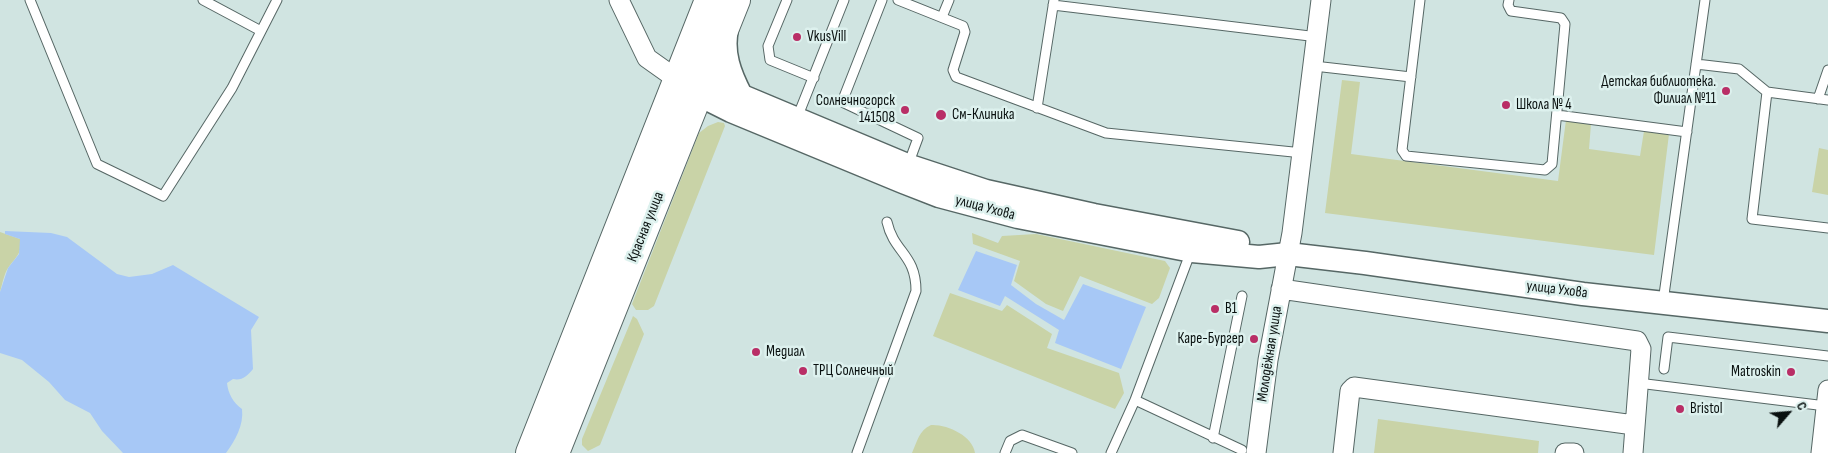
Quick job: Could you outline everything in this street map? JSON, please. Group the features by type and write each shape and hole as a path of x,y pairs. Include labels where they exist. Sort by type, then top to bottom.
{"highway":[{"name":"Красная улица","path":"555,453 682,137 694,85 709,0"},
{"name":"Красная улица","path":"530,453 694,85 732,9"}],"street":[{"name":"Молодёжная улица","path":"1249,452 1288,254 1303,153 1321,0"},
{"path":"621,1 647,58 694,85"},
{"path":"682,137 706,116 736,103 725,51 732,9"},
{"name":"улица Ухова","path":"694,85 939,196 1018,217 1192,251 1259,257 1288,254 1365,262 1486,281 1828,321"},
{"name":"улица Ухова","path":"736,103 796,120 946,179 1019,200 1260,245 1288,254"},
{"path":"1281,289 1633,339 1637,341 1641,349 1632,453"},
{"path":"1343,453 1350,391 1354,388 1634,425"},
{"path":"1820,453 1827,398"},
{"path":"1565,453 1574,453"}],"lane":[{"path":"30,0 97,164 163,196 232,88 277,0"},
{"path":"203,0 261,31"},
{"path":"787,0 768,46 770,60 814,78"},
{"path":"796,120 844,0"},
{"path":"882,0 842,102 918,138 907,165"},
{"path":"898,0 959,24 965,29 953,70 956,77 1038,108 1106,133 1303,153"},
{"path":"942,17 949,0"},
{"path":"1420,0 1402,150 1409,158 1545,170 1552,164 1566,24 1561,18 1511,11 1508,0"},
{"path":"1663,302 1705,0"},
{"path":"1038,108 1053,3 1318,37"},
{"path":"1696,64 1739,69 1767,92 1823,99 1828,70"},
{"path":"1314,66 1411,77"},
{"path":"1767,92 1752,219 1828,228"},
{"path":"1557,115 1687,132"},
{"path":"857,453 916,290 916,275 912,264 894,241 887,222"},
{"path":"1111,453 1135,400 1192,251"},
{"path":"1213,438 1242,296"},
{"path":"1664,369 1668,336 1828,356"},
{"path":"1638,383 1827,398"},
{"path":"1135,400 1213,438 1249,452"},
{"path":"1005,453 1010,441 1022,435 1072,453"}],"green space":[{"path":"1342,80 1360,82 1351,154 1558,181 1566,120 1591,124 1589,149 1640,156 1644,131 1669,134 1654,255 1325,213"},
{"path":"718,122 724,123 725,126 654,306 648,310 636,310 632,304 699,133 708,126"},
{"path":"1819,148 1828,150 1828,195 1812,192"},
{"path":"0,232 20,239 21,244 18,255 5,273 0,292"},
{"path":"972,233 998,243 1002,236 1036,234 1165,261 1170,268 1159,298 1152,304 1080,276 1063,311 1046,304 1014,281 1020,261 973,244"},
{"path":"950,293 1002,311 1007,305 1052,334 1047,348 1119,373 1124,393 1115,409 933,336"},
{"path":"633,316 637,319 644,334 600,445 588,451 582,445 582,439"},
{"path":"1378,419 1539,441 1538,453 1374,453"},
{"path":"931,425 937,425 958,432 970,441 975,453 912,453 921,433"}],"water":[{"path":"5,231 51,233 67,237 117,274 129,277 152,274 173,265 259,317 251,330 253,369 244,377 233,379 227,383 228,390 236,404 242,409 242,421 233,443 226,453 123,453 102,431 90,413 65,400 49,382 22,360 0,353 0,292 8,268 19,254 20,239 5,234"},
{"path":"976,251 1017,265 1011,285 1036,304 1064,320 1083,284 1146,307 1121,369 1055,343 1059,330 1005,296 1000,306 958,290"}],"place":[{"name":"VkusVill","path":"797,37"},
{"name":"Детская библиотека. Филиал №11","path":"1726,91"},
{"name":"Школа № 4","path":"1506,105"},
{"name":"Солнечногорск 141508","path":"905,110"},
{"name":"См-Клиника","path":"941,115"},
{"name":"В1","path":"1215,309"},
{"name":"Каре-Бургер","path":"1254,339"},
{"name":"Медиал","path":"756,352"},
{"name":"ТРЦ Солнечный","path":"803,371"},
{"name":"Matroskin","path":"1791,372"},
{"name":"Bristol","path":"1680,409"}]}
